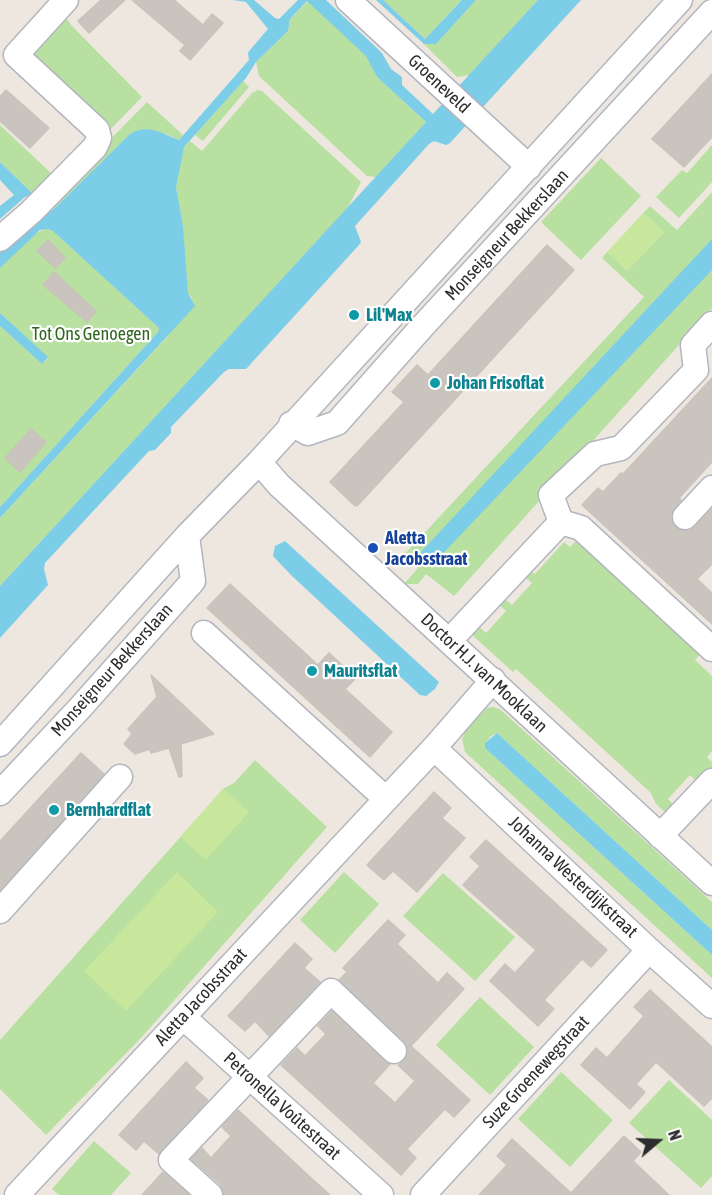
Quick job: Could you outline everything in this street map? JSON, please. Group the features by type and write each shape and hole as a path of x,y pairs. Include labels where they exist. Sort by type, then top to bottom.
{"street":[{"path":"0,239 31,212 95,147 99,138 97,130 16,55 66,0"},
{"name":"Groeneveld","path":"348,0 529,167"},
{"name":"Monseigneur Bekkerslaan","path":"0,744 217,504 263,467 291,424 680,0"},
{"name":"Monseigneur Bekkerslaan","path":"291,424 308,433 337,423 421,328 712,12"},
{"path":"561,522 551,495 595,454 621,448 696,370 693,345 712,324"},
{"name":"Doctor H.J. van Mooklaan","path":"263,467 712,883"},
{"path":"685,516 712,488"},
{"path":"450,640 561,522"},
{"path":"561,522 581,528 712,650"},
{"name":"Monseigneur Bekkerslaan","path":"0,793 193,581 187,536"},
{"path":"204,633 386,799"},
{"name":"Aletta Jacobsstraat","path":"17,1195 434,748 493,680"},
{"name":"Johanna Westerdijkstraat","path":"434,748 649,950 712,1006"},
{"path":"0,911 120,777"},
{"path":"660,836 712,781"},
{"name":"Suze Groenewegstraat","path":"423,1195 649,950"},
{"path":"210,1195 171,1160 332,991 394,1052"},
{"name":"Petronella Voûtestraat","path":"183,1017 381,1195"}],"green space":[{"path":"383,0 462,0 425,39"},
{"path":"476,0 538,0 470,75 457,77 424,44 436,44"},
{"path":"308,1 367,56 377,77 426,122 376,177 367,176 259,76 256,62 288,31 290,19"},
{"path":"65,16 71,25 142,97 105,135 28,50"},
{"path":"243,81 249,87 203,141 195,135"},
{"path":"262,91 361,182 347,209 0,586 0,518 167,337 192,298 188,293 176,187 184,147 190,141 202,151 252,93"},
{"path":"147,102 183,135 179,140 166,134 120,144 44,216 40,211"},
{"path":"0,125 52,174 33,194 0,162"},
{"path":"712,145 712,182 679,218 656,197 682,170 687,173"},
{"path":"601,158 641,196 581,260 541,222"},
{"path":"712,192 712,308 454,596 426,574 418,584 404,584 418,568 403,556 644,297 602,258 607,252 627,271 664,232 643,213 650,206 677,230"},
{"path":"643,213 664,232 627,271 607,252"},
{"name":"Tot Ons Genoegen","path":"48,229 54,231 159,328 158,332 0,507 0,326 42,364 48,358 0,313 0,268 35,234"},
{"path":"581,535 703,651 695,660 712,676 712,751 707,757 712,762 712,770 699,784 690,775 668,799 677,808 669,816 656,804 651,793 516,669 513,672 470,633 477,625 486,633 506,611 497,603 502,597 512,605 532,583 523,575 529,569 535,574 564,542 570,547"},
{"path":"494,707 501,710 712,902 712,930 497,733 485,743 485,748 712,955 712,978 465,752 462,739 466,730 487,708"},
{"path":"255,760 327,827 140,1039 46,1135 0,1089 0,1040 223,789 234,783"},
{"path":"223,789 249,812 206,860 180,837"},
{"path":"177,872 218,912 126,1011 84,971"},
{"path":"344,872 379,904 335,953 300,920"},
{"path":"443,873 515,937 475,981 403,916"},
{"path":"480,997 534,1047 490,1095 436,1045"},
{"path":"561,1072 613,1120 570,1167 518,1119"},
{"path":"669,1080 712,1120 712,1176 701,1188 629,1123"},
{"path":"94,1141 131,1173 111,1195 59,1195 52,1189"}],"water":[{"path":"233,0 254,0 279,19 298,0 326,0 382,53 391,69 402,77 402,85 433,114 538,0 581,0 450,143 446,145 434,141 429,144 355,226 361,242 359,245 246,369 229,369 224,372 171,427 171,433 155,450 149,451 45,563 44,569 48,585 0,638 0,586 426,122 377,77 366,56 307,1 290,19 288,31 256,62 246,78 184,147 176,187 183,227 188,293 195,306 0,518 0,507 158,332 159,328 53,231 40,230 0,268 0,253 56,207 130,134 149,129 179,140 249,60 248,53 268,29 246,2"},
{"path":"376,0 383,0 425,39 462,0 476,0 436,44 424,44"},
{"path":"0,162 33,194 25,197 0,219 0,206 14,195 0,180"},
{"path":"712,239 712,270 433,564 427,566 419,561 422,551"},
{"path":"0,313 48,357 42,364 0,326"},
{"path":"285,541 439,682 435,689 426,696 420,695 291,575 273,556 275,546"},
{"path":"497,733 712,930 712,955 485,748 485,743"}],"building":[{"path":"101,0 125,0 89,33 78,21"},
{"path":"132,0 174,0 203,25 212,14 223,23 190,60 180,51 185,45"},
{"path":"712,74 712,137 684,167 652,139"},
{"path":"6,90 49,128 30,148 0,121 0,97"},
{"path":"48,240 65,258 55,268 37,251"},
{"name":"Johan Frisoflat","path":"547,245 574,270 357,506 354,505 330,482 404,402 392,392 417,365 428,375"},
{"path":"54,272 96,311 87,322 43,285"},
{"path":"712,378 712,462 679,498 681,500 671,514 671,521 681,531 689,531 712,509 712,564 697,579 712,593 712,624 582,505 598,488 603,492 621,473 623,474"},
{"path":"31,429 46,442 20,472 5,458"},
{"name":"Mauritsflat","path":"230,584 318,665 329,653 356,678 345,689 392,732 370,757 207,608"},
{"path":"151,675 214,734 181,744 182,776 179,777 169,748 151,753 150,749 135,754 124,744 132,734 128,729 157,697"},
{"name":"Bernhardflat","path":"81,753 104,774 0,890 0,841"},
{"path":"434,792 451,808 442,818 465,838 417,892 393,871 384,880 367,865"},
{"path":"486,840 607,950 591,967 582,959 544,1000 554,1009 538,1026 490,981 505,964 515,973 536,950 463,885 480,866 470,857"},
{"path":"388,920 405,935 397,944 438,983 447,973 464,989 411,1046 470,1100 454,1117 445,1109 407,1149 416,1158 401,1175 281,1065 297,1048 305,1056 326,1034 318,1026 332,1011 390,1064 373,1083 395,1103 415,1081 398,1065 408,1055 408,1048 404,1041 339,980 347,972 343,968"},
{"path":"295,943 312,959 304,968 320,982 269,1036 255,1021 245,1031 228,1016"},
{"path":"650,990 712,1047 712,1098 704,1106 656,1062 636,1084 645,1092 630,1109 581,1065 596,1048 607,1058 644,1016 634,1007"},
{"path":"186,1062 203,1078 194,1088 208,1100 159,1154 144,1141 136,1150 119,1135"},
{"path":"238,1110 330,1195 224,1195 220,1184 191,1159 202,1148 211,1158 231,1136 222,1127"},
{"path":"624,1136 641,1152 633,1161 669,1195 479,1195 507,1165 497,1156 512,1139 571,1193"},
{"path":"163,1172 189,1195 142,1195"}],"place":[{"name":"Lil'Max","path":"354,315"},
{"name":"Johan Frisoflat","path":"435,383"},
{"name":"Aletta Jacobsstraat","path":"373,548"},
{"name":"Mauritsflat","path":"312,671"},
{"name":"Bernhardflat","path":"54,810"}]}
